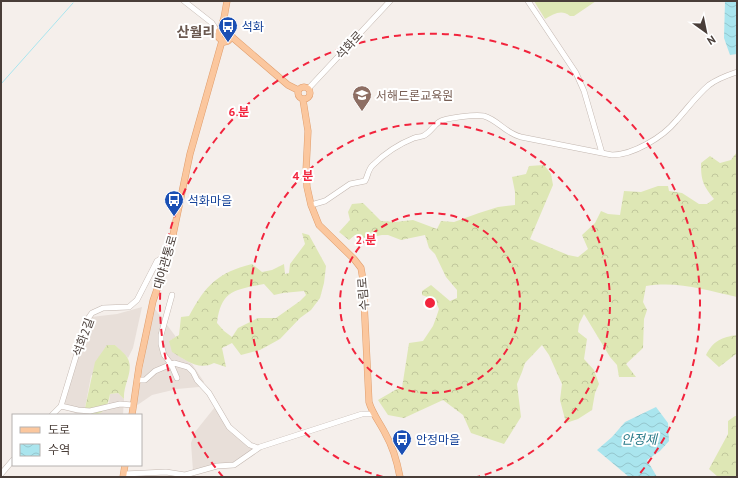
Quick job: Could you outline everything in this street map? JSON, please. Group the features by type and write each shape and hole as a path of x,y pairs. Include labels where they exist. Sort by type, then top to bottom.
{"main road":[{"path":"228,1 220,30 220,38 222,41 228,41 232,37"},
{"path":"228,1 227,18 232,37 288,85 298,90 302,87 306,87 310,91 310,96 303,100"},
{"path":"220,30 226,28 230,29"},
{"name":"대야관통로","path":"132,414 137,380 153,301 169,254 190,154 222,41"},
{"name":"수림로","path":"298,90 298,97 303,100 308,131 306,171 307,187 311,205 319,225 354,259 361,268 363,280 369,402 395,453 400,477"},
{"path":"124,476 125,466"}],"street":[{"path":"184,1 220,30"},
{"path":"188,1 220,30"},
{"name":"석화로","path":"308,89 390,1"},
{"path":"528,1 566,57 584,91 602,153"},
{"path":"311,205 325,201 350,184 365,181 371,167 383,156 410,140 424,136 431,131 437,123 445,119 476,115 483,116 498,123 504,130 514,136 612,155 623,154 649,144 675,123 684,110 710,84 737,72"},
{"name":"석화2길","path":"53,414 61,406 87,320 92,313 103,308 129,307 137,300 157,260 169,254"},
{"path":"172,295 160,340 164,355 171,364 177,378"},
{"path":"137,380 145,380 155,371 174,362 188,366 197,380 209,393 228,427 250,445 258,448"},
{"path":"61,406 90,411 120,404 133,405"},
{"path":"124,476 166,472 185,475 217,466 234,465 258,448 362,414 374,414"},
{"path":"1,474 12,461"}],"shaded area":[{"path":"142,307 133,348 128,358 115,345 91,376 85,408 91,414 77,414 61,408 87,325 91,317 117,314"},
{"path":"155,309 176,337 169,341 182,358 192,364 204,382 199,387 177,389 152,395 136,406 147,343"},
{"path":"118,393 124,399 123,414 99,414 105,410 109,403 110,394"},
{"path":"215,407 221,417 255,449 233,464 193,471 191,443 195,432"}],"green space":[{"path":"534,1 596,1 574,16 561,13 554,14 545,19"},
{"path":"737,152 737,297 681,285 646,286 643,302 647,310 644,319 643,348 626,364 636,377 619,377 617,365 610,357 584,314 579,324 578,332 587,339 584,359 594,370 599,384 595,393 592,410 578,419 566,423 560,400 562,384 549,355 542,345 525,363 517,384 521,417 504,444 471,433 463,415 443,400 404,418 388,415 378,400 397,389 402,388 409,343 423,341 433,326 439,309 435,300 422,295 422,291 431,285 450,301 457,298 457,290 446,277 435,254 429,248 425,235 401,240 388,235 366,238 355,235 349,240 339,232 350,220 348,212 352,204 363,203 381,221 395,222 413,220 437,229 441,221 454,222 498,207 515,205 515,192 512,177 526,174 529,166 544,165 551,174 553,185 530,239 568,255 578,257 588,249 582,235 595,223 601,211 608,214 620,215 624,191 641,192 658,186 668,186 669,191 682,193 699,204 707,204 714,199 703,182 701,163 710,156 720,163 731,160"},
{"path":"302,233 309,235 326,266 324,283 320,298 311,310 300,318 280,339 260,350 241,355 232,343 222,348 226,367 214,363 203,366 192,364 172,352 169,341 179,335 181,317 189,316 207,288 221,276 252,264 262,272 272,270 284,264 285,274 289,273 290,264 305,244","holes":["264,284 274,295 304,291 306,295 276,318 258,318 238,328 232,337 217,323 222,304 231,293 237,290"]},
{"path":"737,335 737,354 719,367 706,355 718,340"},
{"path":"107,345 115,345 128,359 130,369 124,399 118,393 110,394 105,409 98,414 91,414 85,408 95,362"},
{"path":"737,416 737,477 718,477 709,469 728,434 728,421"}],"water":[{"path":"725,1 737,1 737,54 730,55 724,38"},
{"name":"안정제","path":"656,407 668,423 669,441 660,451 647,460 657,477 629,477 597,450 612,437 625,422"}],"waterway":[{"path":"1,84 73,3"}],"place":[{"name":"석화","path":"228,43"},
{"name":"서해드론교육원","path":"362,112"},
{"name":"석화마을","path":"174,217"},
{"name":"안정마을","path":"402,456"}],"district":[{"name":"산월리","path":"196,32"}]}
